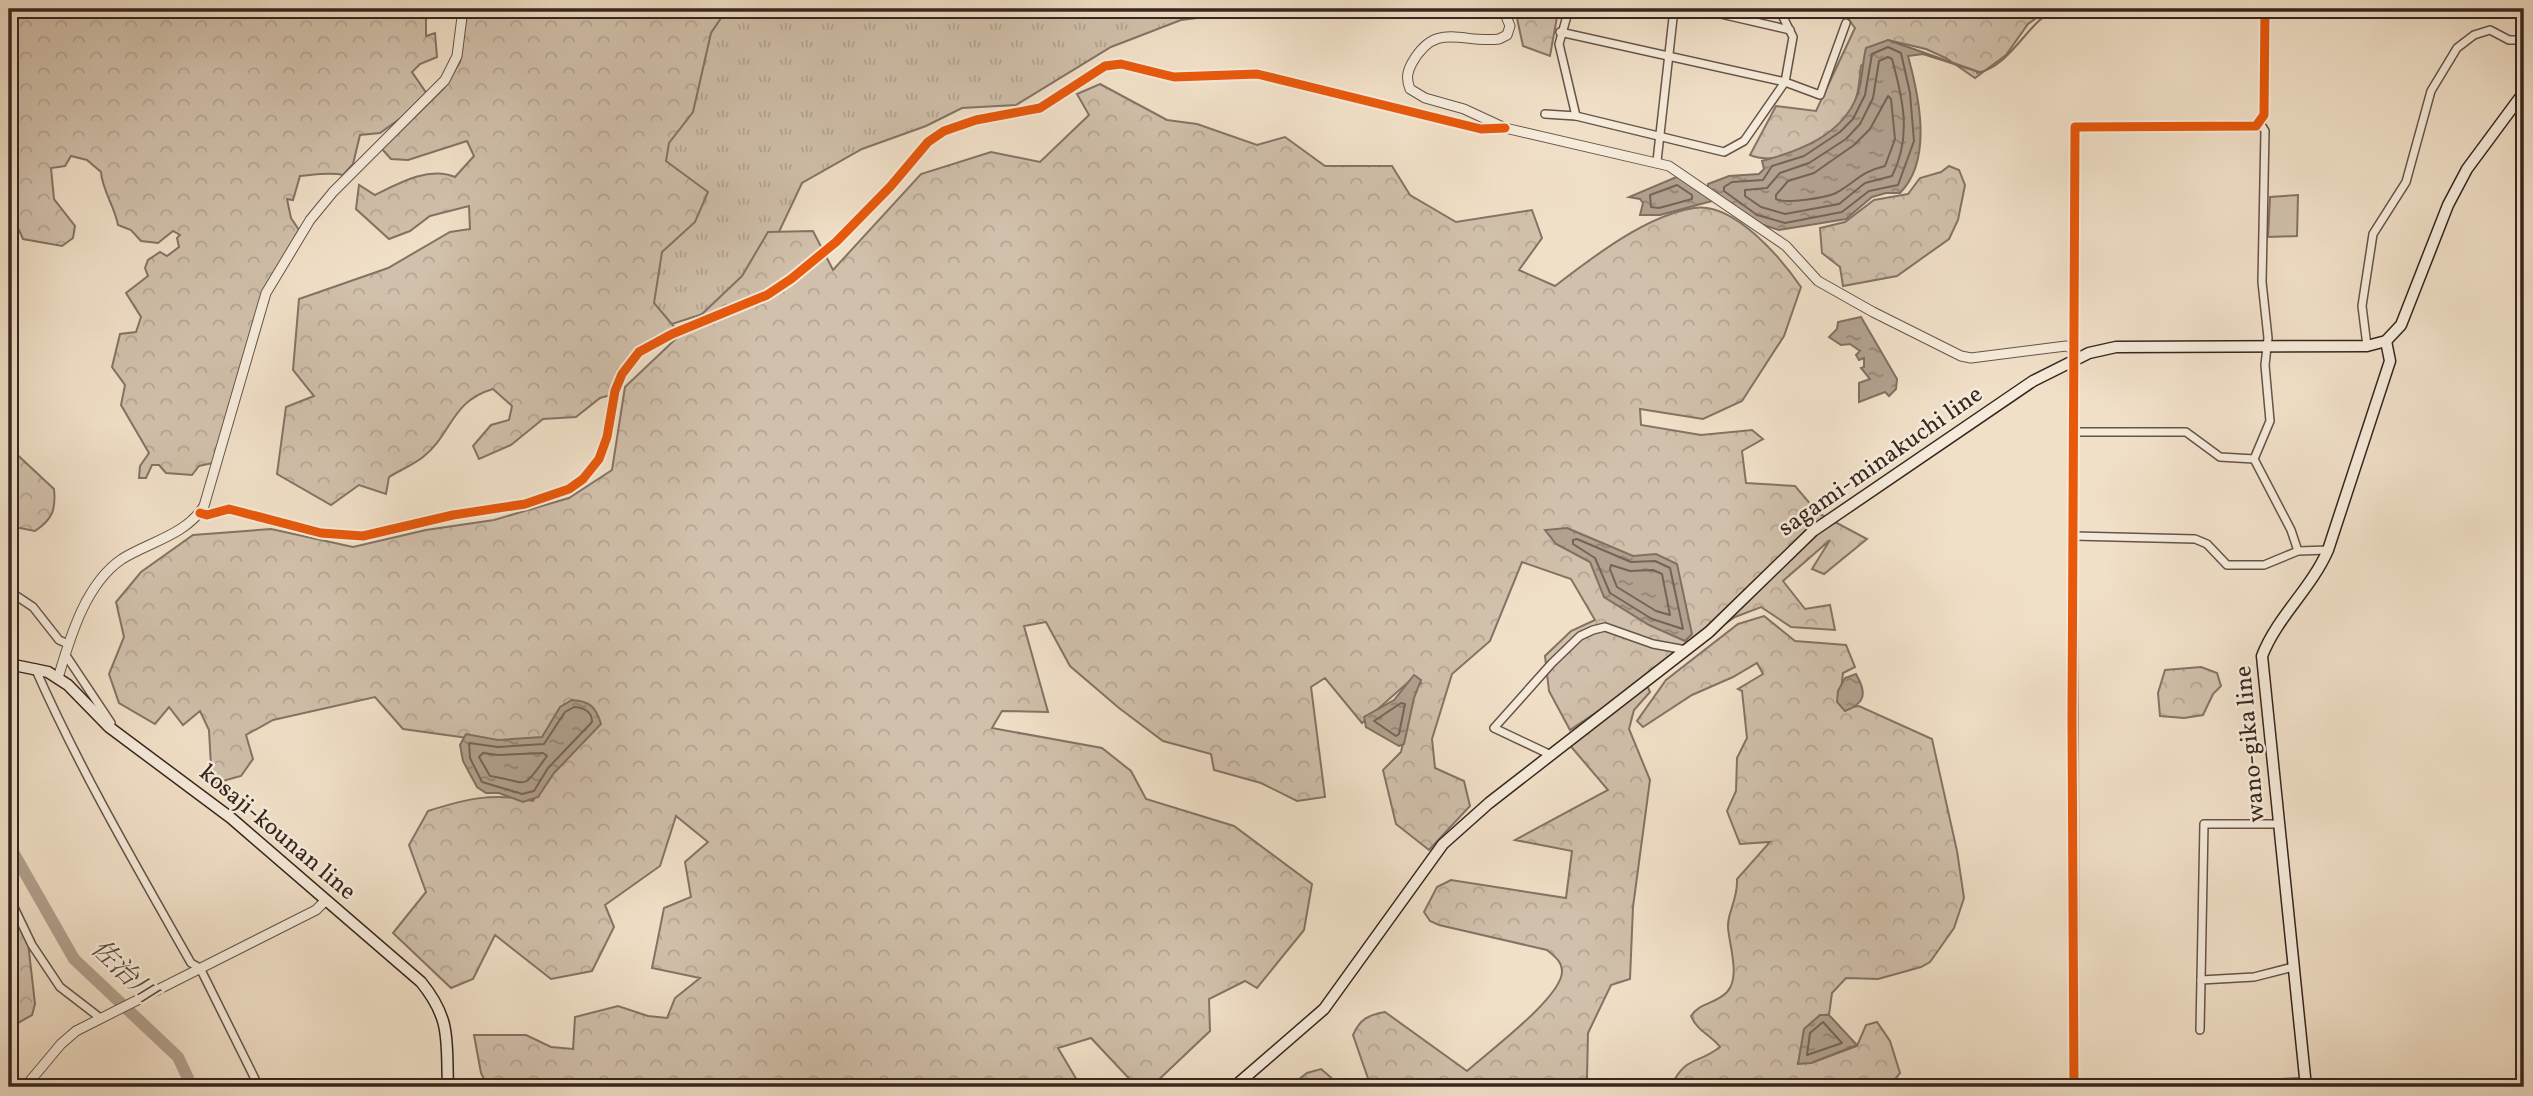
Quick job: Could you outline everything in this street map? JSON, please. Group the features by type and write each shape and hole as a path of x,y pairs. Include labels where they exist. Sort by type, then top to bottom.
{"main road":[{"path":"2524,55 2524,70"},
{"path":"2386,341 2401,325 2448,205 2467,169 2524,92"},
{"name":"sagami-minakuchi line","path":"1234,1087 1324,1009 1443,844 1489,803 1687,650 1734,610 1813,531 2073,354 2116,347 2367,346 2386,341"},
{"name":"wano-gika line","path":"2306,1084 2262,656 2277,627 2318,574 2328,550 2390,361 2386,341"},
{"name":"kosaji-kounan line","path":"9,664 35,668 68,685 109,727 231,818 421,982 438,1003 446,1022 448,1087"}],"street":[{"path":"58,678 68,644 105,574 124,558 185,526 200,513 208,496 266,293 310,220 333,192 445,80 457,56 463,9"},
{"path":"1503,9 1510,26 1503,37 1494,40 1450,36 1434,39 1417,55 1407,79 1410,89 1425,98 1464,109 1505,128"},
{"path":"1569,9 1560,32 1559,44 1576,116"},
{"path":"1657,161 1657,137 1674,9"},
{"path":"1699,9 1790,30"},
{"path":"1545,114 1576,116 1724,152 1732,150 1744,141 1785,82 1793,37 1779,9"},
{"path":"2074,1087 2075,127 2250,127 2260,123 2264,115 2265,9"},
{"path":"1560,32 1785,82 1819,95 1846,23"},
{"path":"2367,346 2362,306 2373,234 2406,182 2431,91 2457,48 2474,35 2490,30 2509,40 2524,40"},
{"path":"200,513 207,515 229,509 321,533 363,536 453,515 525,504 569,489 583,479 599,459 607,438 615,391 622,374 639,352 671,334 767,295 791,279 836,243 899,177 928,142 944,131 976,120 1040,108 1105,65 1121,64 1174,77 1257,74 1481,128 1505,128 1657,161 1697,184 1786,246 1818,281 1961,356 1971,358 2066,345 2073,354"},
{"path":"2254,459 2270,421 2266,395 2262,282 2265,131 2260,123"},
{"path":"2074,432 2186,432 2220,457 2254,459"},
{"path":"2254,459 2291,530 2298,551"},
{"path":"2074,536 2195,538 2216,550 2227,565 2264,565 2298,551 2328,550"},
{"path":"9,591 33,607 59,640 68,644"},
{"path":"1551,755 1494,728 1527,688 1580,636 1605,627 1653,644 1687,650"},
{"path":"65,654 111,724 109,727"},
{"path":"35,668 64,733 96,793 191,963 200,968 259,1087"},
{"path":"2200,1030 2204,824 2279,824"},
{"path":"9,897 32,945 53,978 99,1017"},
{"path":"25,1087 61,1044 99,1017 316,910 325,901"},
{"path":"2201,980 2254,977 2293,967"},
{"path":"2230,1085 2306,1084"}],"green space":[{"path":"9,9 426,9 426,36 435,33 437,57 420,64 412,72 427,94 412,110 380,133 360,135 353,164 343,175 300,176 293,200 287,199 291,218 299,230 264,293 213,463 199,466 192,475 166,473 159,465 152,465 146,478 139,478 140,466 149,453 121,405 125,385 112,367 120,334 136,332 141,317 126,293 148,276 145,268 148,260 160,252 167,256 179,247 177,238 180,235 173,231 158,243 141,241 131,230 118,225 101,172 87,160 71,156 65,166 51,168 54,199 75,226 73,238 62,246 23,239 19,230 9,224"},
{"path":"467,9 727,9 711,33 693,112 669,143 666,161 708,192 695,222 662,252 654,303 676,329 639,348 611,395 600,398 576,417 543,419 511,445 479,459 473,446 491,425 509,420 512,406 493,389 479,394 460,410 433,448 415,463 389,477 386,494 359,485 331,505 277,474 286,407 314,396 293,370 299,299 388,268 450,232 470,229 469,206 430,216 410,231 389,239 356,209 359,185 375,195 414,177 435,173 455,177 474,156 467,141 408,160 391,159 382,149 444,88 460,62"},
{"path":"714,9 1271,9 1181,20 1111,47 1016,105 962,108 926,126 862,149 802,183 760,272 718,309 666,326 645,311 657,136"},
{"path":"1515,9 1564,9 1557,17 1550,56 1523,46"},
{"path":"1841,9 2049,9 2028,24 2006,55 1975,78 1946,58 1926,49 1888,40 1861,66 1855,102 1841,123 1818,141 1790,154 1776,158 1750,155 1776,106 1816,111 1855,28"},
{"path":"1100,84 1167,120 1197,124 1257,145 1285,137 1325,166 1392,166 1410,195 1456,222 1532,210 1542,238 1519,270 1555,286 1620,239 1657,219 1694,208 1709,208 1740,222 1755,234 1801,287 1784,336 1742,401 1703,419 1640,409 1641,425 1701,435 1752,430 1763,439 1742,451 1746,483 1795,486 1818,513 1867,539 1824,574 1812,569 1830,540 1783,581 1805,609 1830,605 1835,630 1791,627 1761,607 1735,617 1644,679 1650,692 1634,710 1629,729 1650,780 1633,907 1630,979 1611,985 1588,1033 1587,1078 1582,1087 1371,1087 1353,1035 1365,1019 1385,1012 1467,1071 1537,1010 1550,996 1562,972 1557,959 1547,950 1439,925 1430,921 1424,912 1437,887 1451,880 1566,898 1572,851 1515,840 1608,790 1568,743 1622,695 1570,730 1549,691 1545,656 1571,631 1595,620 1571,579 1522,562 1490,641 1452,674 1432,739 1435,768 1464,781 1470,806 1429,850 1396,824 1383,770 1401,752 1415,689 1421,683 1414,677 1362,723 1325,678 1311,687 1325,797 1297,801 1261,783 1214,770 1211,754 1163,741 1070,666 1046,622 1024,626 1048,712 1002,711 992,728 1102,748 1131,771 1146,799 1234,826 1312,884 1304,930 1257,988 1245,981 1209,999 1210,1031 1151,1087 1137,1087 1091,1038 1058,1048 1081,1087 488,1087 481,1073 474,1035 526,1035 551,1047 573,1049 575,1017 618,1006 648,1016 667,1018 675,998 700,978 652,968 664,908 691,897 685,862 708,842 676,816 660,866 605,905 614,927 592,971 551,979 495,935 473,979 451,988 393,933 426,892 409,845 428,811 480,798 505,797 533,801 587,704 565,704 548,741 504,743 403,729 375,697 273,720 246,735 253,759 241,776 212,784 209,730 200,711 183,725 169,707 155,724 119,703 109,674 124,637 116,602 141,572 193,535 271,529 353,547 426,530 494,520 569,498 612,470 625,387 742,276 768,232 813,231 833,270 921,174 991,152 1040,162 1089,115 1077,94"},
{"path":"1949,166 1959,170 1965,185 1958,220 1949,239 1897,276 1843,286 1840,267 1822,253 1820,228 1845,222 1874,200 1908,194 1920,178 1941,172"},
{"path":"2298,195 2297,236 2268,237 2270,197"},
{"path":"9,447 54,489 52,513 35,531 9,526"},
{"path":"1764,616 1795,641 1846,645 1855,667 1843,673 1840,698 1848,708 1859,706 1932,739 1957,851 1964,898 1954,928 1930,962 1921,967 1878,979 1846,978 1832,993 1829,1015 1820,1015 1798,1063 1811,1063 1857,1046 1866,1025 1877,1022 1890,1041 1900,1073 1889,1087 1670,1087 1687,1065 1720,1047 1697,1026 1691,1016 1699,1008 1723,996 1731,986 1734,970 1728,922 1737,879 1770,842 1740,844 1727,811 1736,791 1737,758 1747,738 1742,691 1738,689 1763,674 1757,663 1692,695 1643,727 1637,721 1666,680 1738,624"},
{"path":"2201,667 2217,673 2221,686 2213,694 2203,715 2184,718 2160,716 2158,693 2165,670"},
{"path":"9,904 26,925 35,1004 32,1015 9,1028"},
{"path":"1321,1069 1342,1087 1289,1087 1307,1073"}],"water":[{"path":"1888,40 1979,72 1923,54 1908,56 1919,108 1920,146 1917,163 1900,193 1872,197 1846,219 1779,230 1754,222 1708,189 1708,184 1729,176 1759,174 1764,169 1762,161 1805,146 1830,131 1850,110 1857,96 1866,48"},
{"path":"1679,176 1712,201 1660,215 1640,215 1643,203 1640,199 1629,197"},
{"path":"1861,317 1897,379 1896,389 1889,396 1885,392 1859,402 1859,383 1870,379 1861,368 1864,367 1864,358 1859,360 1856,355 1860,351 1850,344 1841,345 1829,337 1837,329 1838,322"},
{"path":"1567,528 1633,556 1656,554 1677,564 1692,634 1685,641 1649,625 1604,597 1590,562 1556,544 1545,530"},
{"path":"1856,674 1863,692 1861,701 1845,711 1837,702 1838,691 1845,678"},
{"path":"1414,675 1421,680 1414,698 1404,744 1399,746 1366,727 1364,717 1394,700"},
{"path":"572,700 591,706 601,724 554,773 538,797 523,802 499,793 486,793 477,787 463,761 460,745 466,734 498,740 542,737 560,707"},
{"path":"1820,1015 1829,1015 1857,1045 1811,1063 1798,1064 1804,1029"}],"waterway":[{"path":"1977,73 1989,69 2009,54 2044,16 2055,9"},
{"name":"佐治川","path":"9,845 74,959 178,1057 192,1087"}],"cycle path":[{"path":"2074,1087 2072,718 2075,127 2256,126 2264,115 2265,9"},
{"path":"200,513 207,515 229,509 321,533 363,536 453,515 525,504 569,489 583,479 599,459 607,437 615,391 622,374 639,352 672,334 767,295 791,279 836,242 890,187 928,142 944,131 976,120 1040,108 1105,66 1121,64 1174,77 1257,74 1481,129 1505,128"}]}
